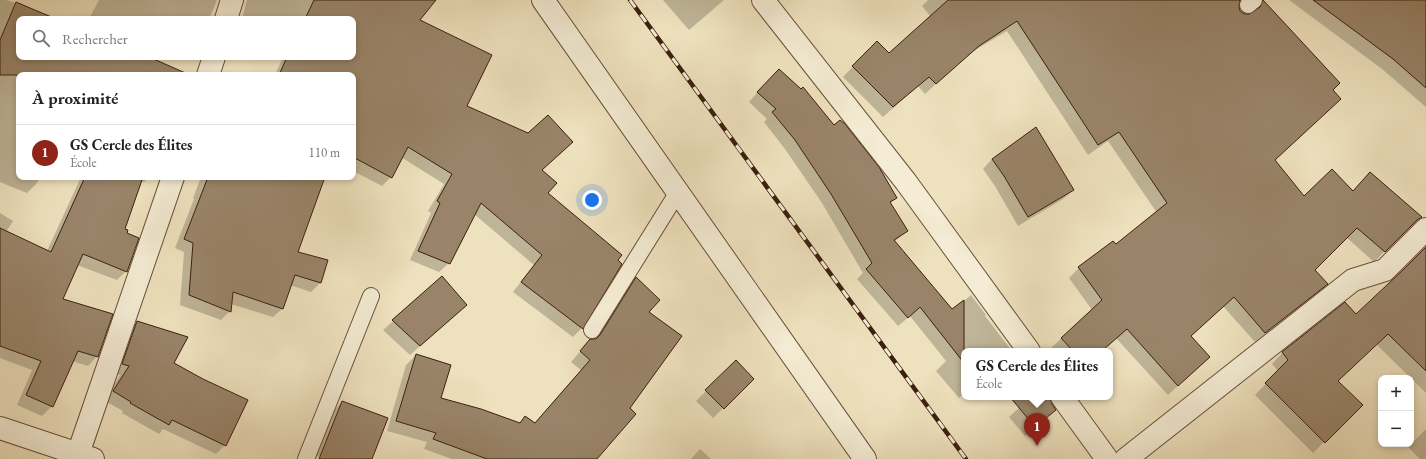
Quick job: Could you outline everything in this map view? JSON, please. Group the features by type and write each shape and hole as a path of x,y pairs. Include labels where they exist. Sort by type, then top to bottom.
{"street":[{"path":"227,16 232,0"},
{"path":"543,0 866,459"},
{"path":"763,0 906,182 1027,348"},
{"path":"209,72 213,60"},
{"path":"0,428 85,456 172,180"},
{"path":"1126,459 1354,280 1385,270 1426,229"},
{"path":"1064,400 1107,459"}],"lane":[{"path":"592,330 678,192"},
{"path":"306,459 372,296"}],"building":[{"path":"314,0 436,0 420,20 492,55 467,106 528,133 548,115 573,142 542,170 557,183 548,193 622,255 618,260 622,264 583,329 521,282 542,255 481,203 450,264 418,251 440,203 437,201 452,174 408,147 392,178 356,159 356,72 280,72 286,60 356,60 356,16 306,16"},
{"path":"948,0 1240,0 1240,11 1244,14 1249,14 1260,7 1263,0 1340,83 1333,90 1341,99 1275,160 1304,196 1332,169 1353,191 1370,172 1422,217 1417,220 1385,252 1357,228 1315,270 1328,284 1265,333 1234,297 1191,336 1210,357 1178,386 1127,329 1105,348 1070,348 1061,338 1102,300 1078,267 1113,241 1116,244 1167,203 1119,132 1098,145 1017,21 979,46 936,84 929,77 893,107 852,66 877,41 889,53"},
{"path":"1313,0 1426,0 1426,88 1393,59"},
{"path":"16,2 49,16 16,16 16,60 156,60 183,72 16,72 16,75 0,75 0,40"},
{"path":"779,69 801,89 803,87 834,125 840,120 845,124 879,167 897,198 890,202 908,231 894,240 952,309 964,300 964,348 961,348 961,359 920,307 908,318 866,269 872,263 831,194 795,140 772,112 776,109 757,92"},
{"path":"1036,127 1074,190 1028,217 1004,176 992,159"},
{"path":"84,180 142,180 125,229 128,230 127,233 139,238 127,272 83,254 63,299 113,314 98,357 78,351 53,407 26,395 41,361 0,346 0,228 51,252"},
{"path":"207,180 324,180 298,252 328,260 321,283 295,275 283,309 233,292 231,312 189,295 193,243 184,239"},
{"path":"1426,247 1426,371 1388,334 1338,381 1363,405 1325,443 1265,383 1288,360 1282,352 1345,302 1356,314"},
{"path":"442,276 467,305 420,346 392,320"},
{"path":"636,277 660,300 649,312 682,336 630,408 636,414 597,459 487,459 433,439 436,433 396,421 416,354 451,365 441,398 481,409 520,423 525,416 535,423 590,360 580,351 590,339 596,339 600,335"},
{"path":"137,321 188,337 174,363 203,379 248,400 226,446 172,420 169,425 130,403 131,402 113,391 129,366 122,364"},
{"path":"736,360 754,379 724,409 705,390"},
{"path":"1012,400 1051,400 1056,410 1035,427"},
{"path":"342,401 388,418 372,459 319,459"}],"railway":[{"path":"630,0 966,459"}],"place":[{"name":"GS Cercle des Élites","path":"1037,446"}]}
